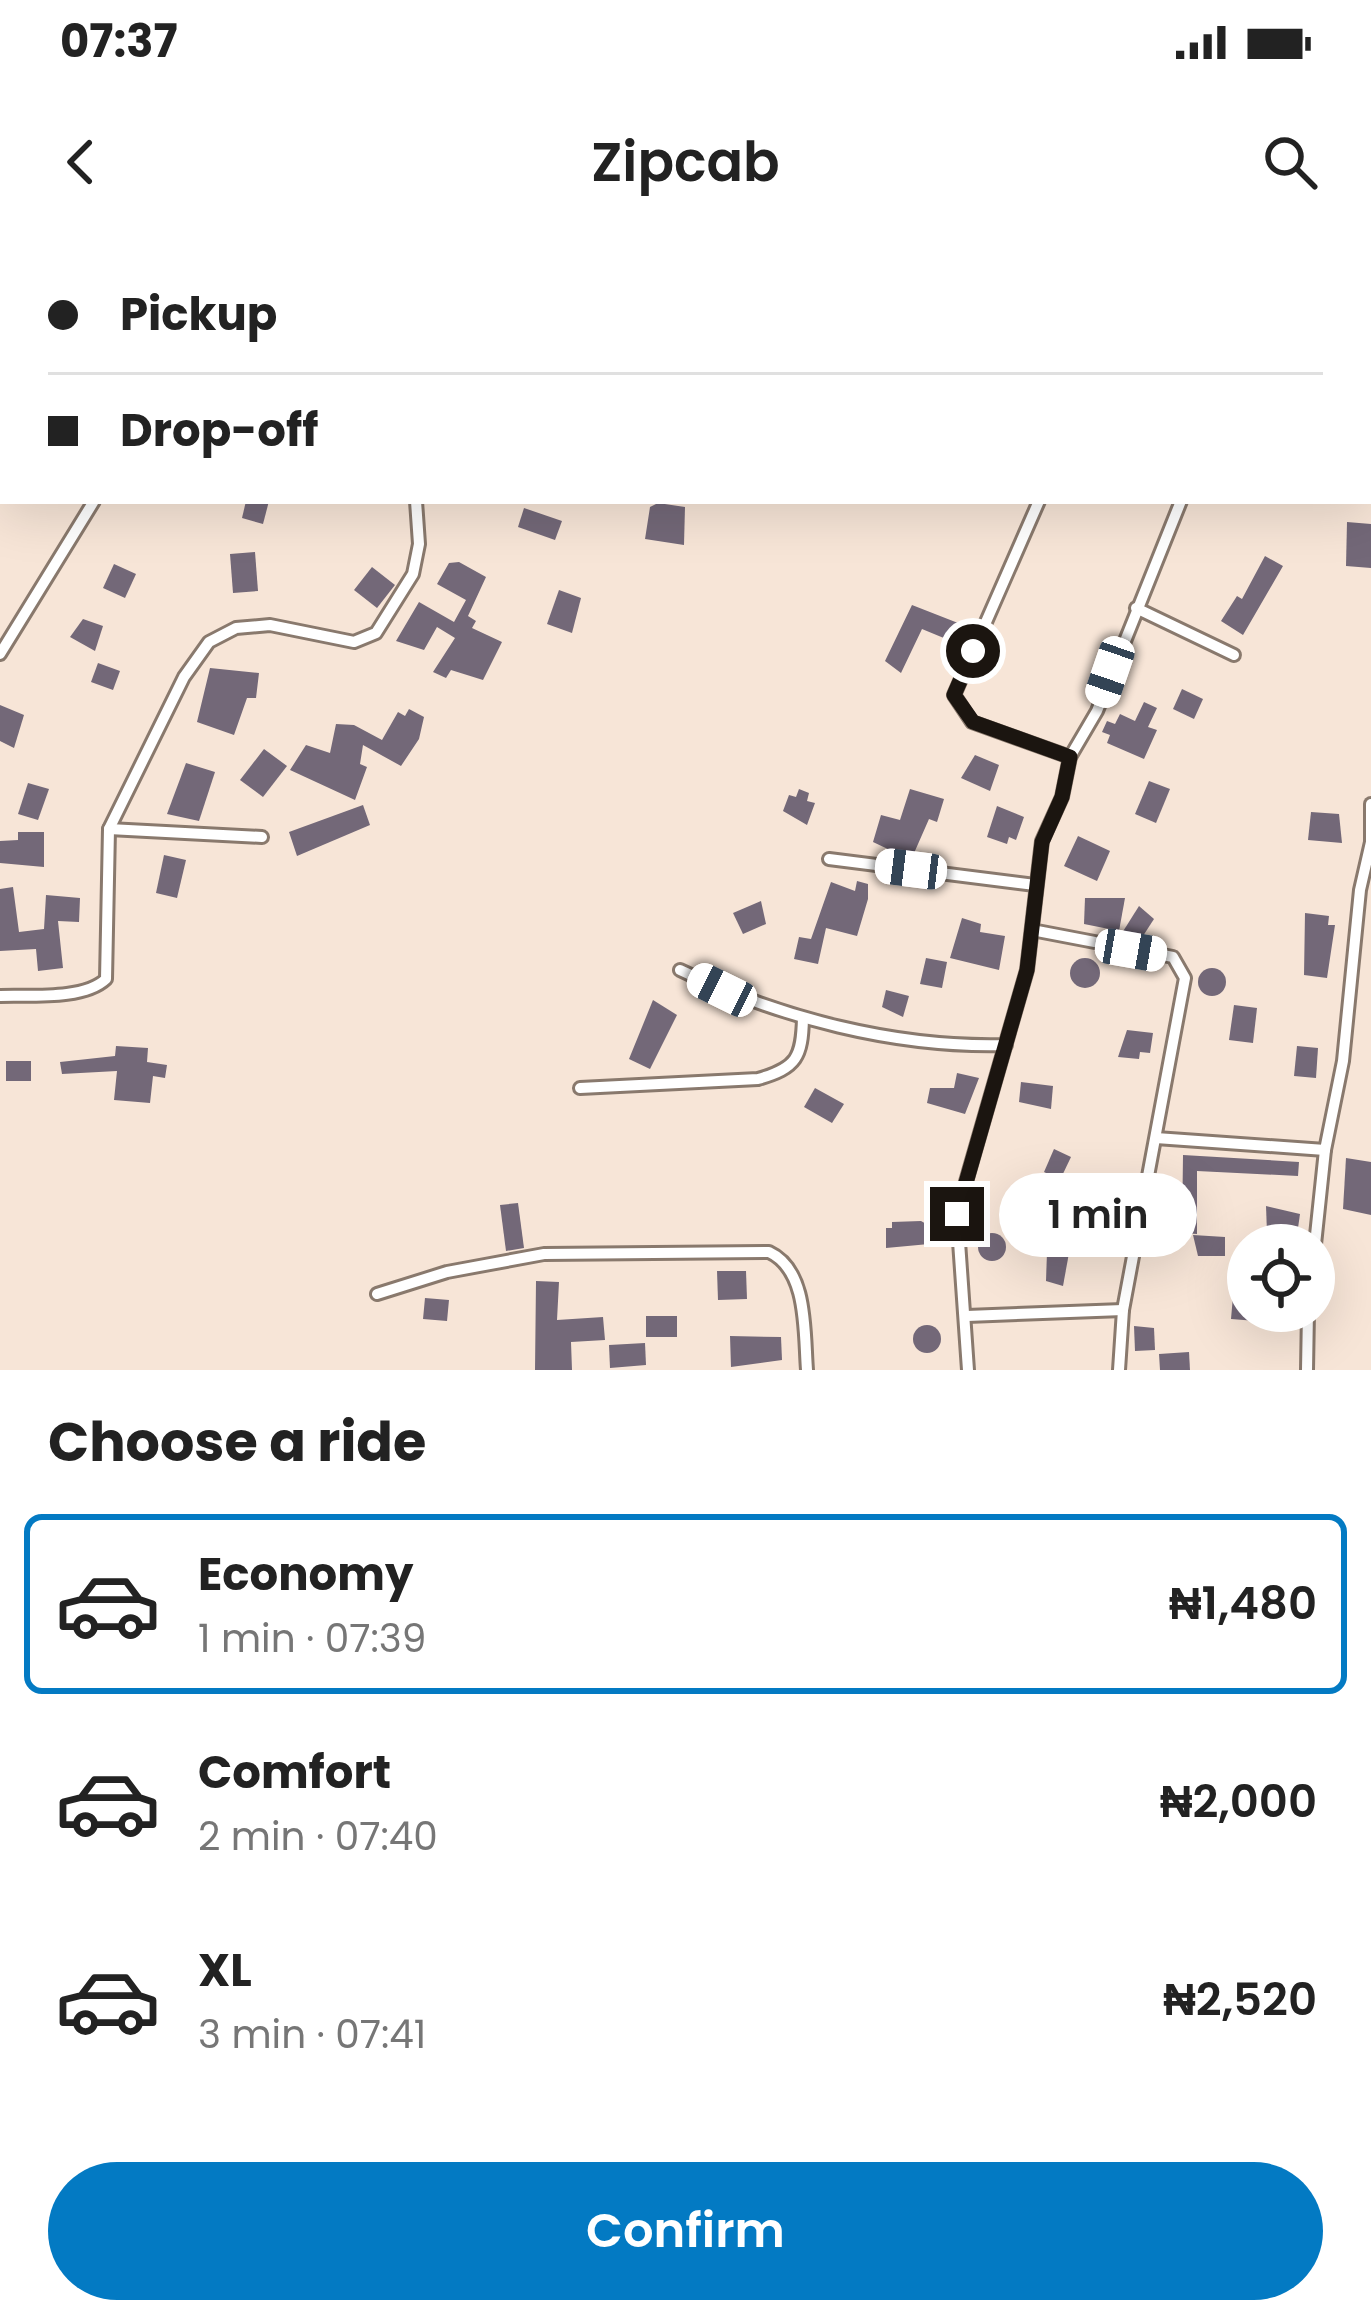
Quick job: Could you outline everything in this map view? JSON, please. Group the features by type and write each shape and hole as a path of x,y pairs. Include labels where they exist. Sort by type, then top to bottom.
{"street":[{"path":"0,654 6,629 92,504"},
{"path":"0,996 53,994 100,986 106,979 109,829 184,677 209,641 236,628 270,625 354,641 376,633 413,574 419,544 416,504"},
{"path":"1038,504 954,695 973,722 1070,757"},
{"path":"968,1370 957,1214 1006,1045 1032,930 1035,885 1070,757 1097,711 1180,504"},
{"path":"1136,608 1234,656"},
{"path":"1317,1224 1325,1150 1343,1061 1360,890 1371,842 1371,804"},
{"path":"109,829 262,837"},
{"path":"829,859 1035,885"},
{"path":"1032,930 1173,958 1183,968 1185,988 1123,1310 1119,1370"},
{"path":"680,970 803,1018 967,1046 1006,1045"},
{"path":"580,1088 758,1078 786,1071 802,1052 803,1018"},
{"path":"1156,1138 1325,1150"},
{"path":"377,1294 447,1272 544,1254 769,1252 787,1261 796,1277 807,1370"},
{"path":"967,1316 1123,1310"},
{"path":"1306,1370 1307,1332"}],"building":[{"path":"245,504 268,504 263,524 242,518"},
{"path":"650,507 685,507 684,545 645,539"},
{"path":"524,508 562,521 555,540 518,527"},
{"path":"1347,522 1371,524 1371,568 1346,566"},
{"path":"255,552 258,591 233,593 230,554"},
{"path":"1265,556 1283,566 1243,635 1221,621 1237,596 1242,599"},
{"path":"459,562 486,577 468,616 476,621 472,628 502,642 483,680 451,670 446,678 433,672 455,638 437,627 424,650 396,641 419,602 454,622 466,600 437,584 449,563"},
{"path":"114,564 136,574 125,598 103,588"},
{"path":"372,567 395,585 377,608 354,590"},
{"path":"559,590 581,598 572,633 547,624"},
{"path":"912,605 958,623 951,641 922,629 901,673 885,661"},
{"path":"83,619 103,626 95,651 70,637"},
{"path":"98,663 120,671 113,690 91,682"},
{"path":"210,668 259,673 256,698 247,698 234,735 197,722"},
{"path":"1182,689 1203,699 1194,719 1173,709"},
{"path":"1144,702 1157,708 1148,727 1157,730 1144,759 1107,743 1110,735 1102,732 1107,721 1115,724 1120,714 1135,721"},
{"path":"0,705 24,715 14,748 0,741"},
{"path":"409,709 424,717 419,739 401,766 363,745 360,764 367,767 355,800 290,770 306,745 330,753 336,724 354,725 382,740 398,712 405,716"},
{"path":"264,749 287,766 263,797 240,780"},
{"path":"975,755 999,765 990,791 961,778"},
{"path":"186,763 215,772 199,821 167,814"},
{"path":"1149,781 1170,789 1156,823 1135,814"},
{"path":"28,783 49,789 38,820 18,814"},
{"path":"799,789 809,793 807,801 815,803 807,825 783,811 789,795 796,797"},
{"path":"910,789 944,799 937,822 929,819 911,860 873,842 881,815 900,820"},
{"path":"363,805 370,825 297,856 289,832"},
{"path":"997,806 1024,817 1016,840 1009,837 1007,844 987,837"},
{"path":"1311,812 1339,814 1342,843 1308,840"},
{"path":"18,832 44,832 44,867 0,863 0,841 18,840"},
{"path":"1078,836 1110,851 1097,881 1064,866"},
{"path":"164,855 186,860 177,898 156,893"},
{"path":"857,881 868,884 868,899 857,936 826,928 818,964 794,959 799,937 811,939 831,882 855,891"},
{"path":"13,887 19,932 44,929 46,895 80,898 79,922 58,921 63,968 38,971 36,949 0,951 0,889"},
{"path":"1085,898 1125,898 1119,931 1084,924"},
{"path":"761,901 766,924 743,934 733,913"},
{"path":"1139,906 1154,919 1141,939 1122,933"},
{"path":"1305,913 1329,916 1328,925 1335,925 1327,978 1304,975"},
{"path":"962,918 981,924 980,932 1005,936 999,970 950,958"},
{"path":"926,958 947,962 942,988 920,984"},
{"path":"1085,958 1096,962 1100,973 1096,984 1085,988 1074,984 1070,973 1074,962"},
{"path":"1212,968 1222,972 1226,982 1222,992 1212,996 1202,992 1198,982 1202,972"},
{"path":"886,990 909,996 903,1017 882,1007"},
{"path":"653,1000 677,1015 650,1069 629,1059"},
{"path":"1234,1005 1257,1008 1253,1043 1229,1040"},
{"path":"1127,1030 1153,1033 1150,1053 1140,1052 1139,1059 1118,1057"},
{"path":"116,1046 148,1048 147,1062 167,1065 165,1078 153,1076 150,1103 114,1100 117,1071 62,1074 60,1062 115,1056"},
{"path":"1297,1046 1318,1048 1316,1078 1294,1076"},
{"path":"6,1061 31,1061 31,1081 6,1081"},
{"path":"957,1073 979,1078 965,1114 927,1103 930,1088 954,1088"},
{"path":"1021,1082 1053,1086 1051,1109 1019,1102"},
{"path":"815,1088 844,1104 832,1123 804,1107"},
{"path":"1054,1149 1071,1157 1060,1180 1044,1172"},
{"path":"1183,1155 1299,1162 1298,1176 1197,1171 1197,1234 1182,1233"},
{"path":"1346,1158 1371,1162 1371,1215 1343,1209"},
{"path":"518,1203 524,1248 506,1251 500,1205"},
{"path":"1266,1206 1300,1214 1299,1224 1267,1224"},
{"path":"892,1222 928,1225 929,1244 886,1248 886,1228 892,1228"},
{"path":"992,1233 1002,1237 1006,1247 1002,1257 992,1261 982,1257 978,1247 982,1237"},
{"path":"1193,1235 1225,1237 1225,1256 1198,1256"},
{"path":"1047,1252 1069,1253 1063,1286 1046,1281"},
{"path":"717,1271 746,1271 747,1299 718,1300"},
{"path":"536,1281 559,1282 557,1320 603,1317 605,1340 571,1342 572,1370 535,1370"},
{"path":"425,1298 449,1300 447,1321 423,1319"},
{"path":"646,1316 677,1316 677,1337 646,1337"},
{"path":"927,1325 937,1329 941,1339 937,1349 927,1353 917,1349 913,1339 917,1329"},
{"path":"1134,1326 1154,1328 1155,1350 1135,1351"},
{"path":"730,1336 781,1337 782,1360 731,1367"},
{"path":"645,1343 646,1365 610,1368 609,1345"},
{"path":"1189,1352 1190,1370 1160,1370 1159,1354"}],"route":[{"path":"957,1214 1027,970 1042,842 1062,797 1070,757 973,722 958,706 954,695 973,651"}]}
